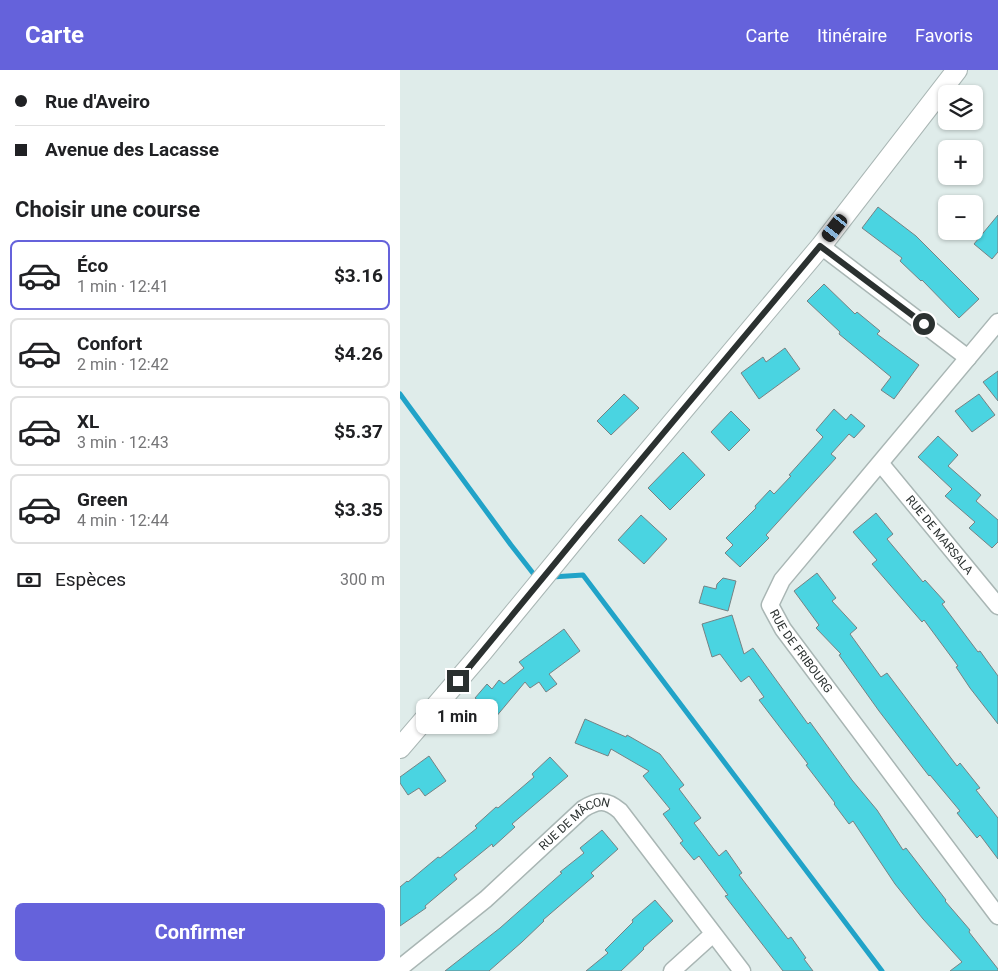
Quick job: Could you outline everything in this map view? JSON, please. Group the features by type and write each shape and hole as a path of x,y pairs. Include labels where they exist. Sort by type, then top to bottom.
{"street":[{"path":"400,748 820,246 957,70"},
{"path":"820,246 968,358"},
{"name":"RUE DE FRIBOURG","path":"998,322 782,580 770,605 783,629 998,916"},
{"name":"RUE DE MARSALA","path":"880,464 996,600"},
{"name":"RUE DE MÂCON","path":"400,968 486,899 583,809 594,803 603,802 613,805 620,810 742,971"},
{"path":"672,971 713,934"}],"building":[{"path":"878,207 916,236 979,299 959,318 922,280 900,261 902,258 862,228"},
{"path":"998,215 998,252 992,259 974,244 977,240 983,240 983,233"},
{"path":"824,284 855,314 857,312 880,331 877,334 919,365 894,399 881,390 891,377 839,334 840,332 807,301"},
{"path":"785,348 800,369 759,399 741,373 763,357 766,362"},
{"path":"998,371 998,401 983,382"},
{"path":"624,394 639,408 611,435 597,421"},
{"path":"979,394 995,415 972,432 955,411"},
{"path":"834,409 846,420 851,414 865,426 854,438 849,434 831,454 836,458 766,535 769,538 740,567 725,553 733,545 726,538 756,508 755,506 770,490 774,494 791,476 789,475 823,437 816,430"},
{"path":"731,411 750,430 729,451 711,432"},
{"path":"938,436 958,455 948,466 981,495 976,501 998,520 998,542 992,548 969,528 975,522 945,496 952,489 918,457"},
{"path":"683,452 705,475 670,510 648,488"},
{"path":"876,513 893,534 887,539 923,582 925,580 945,602 942,604 998,676 998,724 970,688 956,667 958,666 924,620 922,622 872,564 877,560 853,532"},
{"path":"641,515 667,539 644,564 618,540"},
{"path":"817,573 836,598 832,601 857,628 850,634 881,677 887,673 957,766 960,763 980,788 976,790 998,818 998,859 980,835 977,838 957,813 960,811 929,776 879,711 839,655 841,654 816,628 819,625 794,591"},
{"path":"723,578 736,581 728,611 699,603 704,586 716,589 717,584"},
{"path":"732,615 744,654 753,648 808,724 810,722 852,780 877,810 903,850 906,848 945,901 970,930 969,932 998,971 950,971 962,962 923,919 895,884 853,821 849,824 834,804 806,765 808,764 759,700 764,697 749,676 741,682 720,654 712,657 702,624"},
{"path":"564,629 580,651 549,674 557,684 546,692 539,682 530,688 525,682 495,718 492,716 486,723 472,712 480,702 475,698 487,684 492,689 499,680 504,684 524,668 519,662"},
{"path":"585,719 626,737 627,735 660,754 684,785 679,789 701,818 694,823 719,856 726,850 742,873 739,875 788,939 791,937 813,971 783,971 725,896 728,895 699,856 694,860 680,843 683,841 663,814 670,809 643,776 649,771 611,749 608,756 575,743"},
{"path":"429,756 446,781 425,796 419,788 408,795 400,783 400,777"},
{"path":"550,757 568,776 512,824 515,827 493,847 492,844 454,875 457,879 425,906 426,908 400,926 400,887 477,828 475,826 496,807 498,808 534,777 532,774"},
{"path":"602,830 618,849 591,873 594,876 543,920 522,942 489,971 445,971 500,928 562,873 560,872 584,853 580,848"},
{"path":"655,900 673,921 621,971 586,971 608,953 605,950 633,922 632,920"}],"waterway":[{"path":"400,394 536,577"},
{"path":"552,577 583,575 882,971"}],"route":[{"path":"458,681 820,246 924,324"}]}
